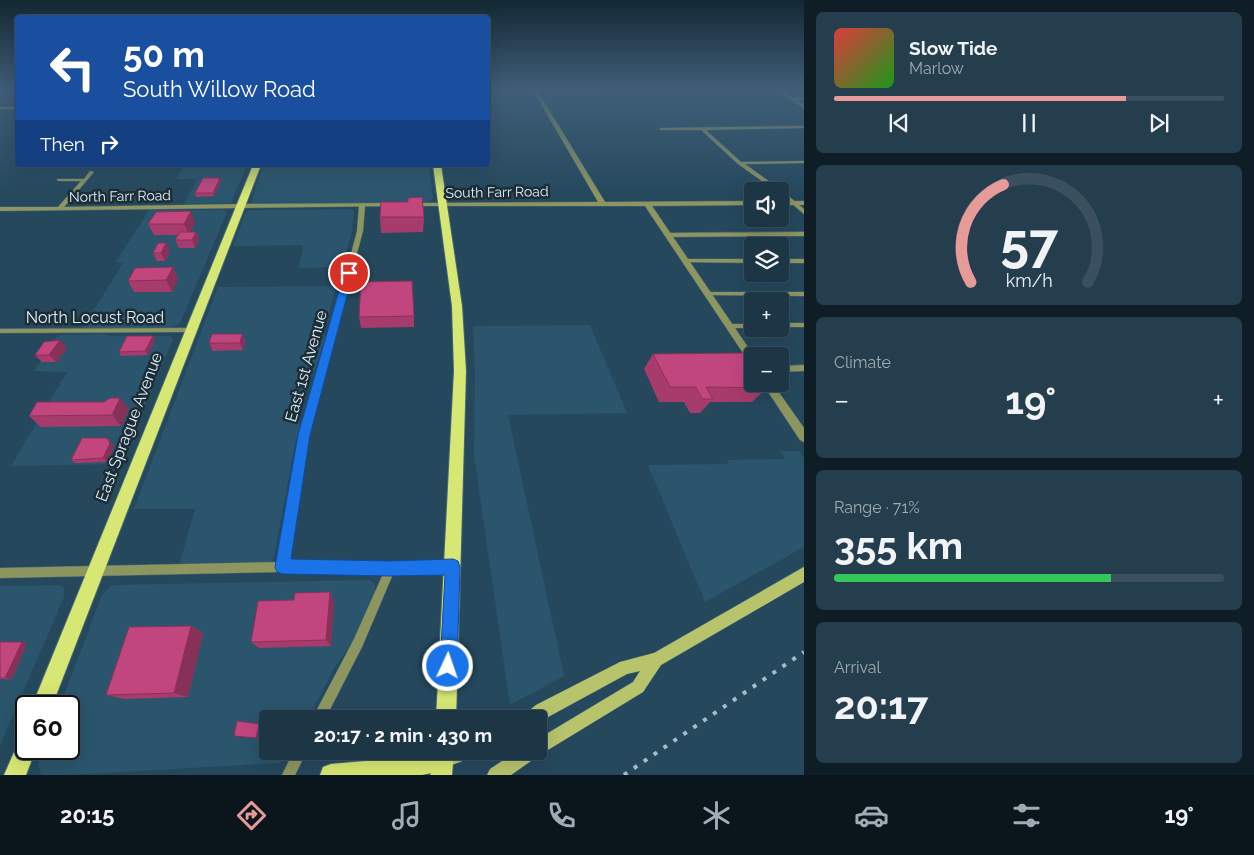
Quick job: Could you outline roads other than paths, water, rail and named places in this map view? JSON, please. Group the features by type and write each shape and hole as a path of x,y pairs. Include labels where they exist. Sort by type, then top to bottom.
{"main road":[{"name":"East Sprague Avenue","path":"46,695 256,167"},
{"path":"437,167 457,306 460,371 446,710"},
{"path":"544,710 625,667 656,660 804,574"},
{"path":"547,743 638,687 656,660"},
{"path":"15,775 21,760"},
{"path":"496,775 518,760"},
{"path":"331,775 444,765"}],"street":[{"path":"556,126 602,203"},
{"path":"661,128 804,128"},
{"path":"702,128 740,163 766,182"},
{"path":"740,163 804,162"},
{"path":"60,208 92,172"},
{"path":"58,180 85,180"},
{"path":"789,200 804,212"},
{"path":"789,203 804,202"},
{"path":"647,203 744,348"},
{"name":"South Farr Road","path":"241,206 744,203"},
{"name":"North Farr Road","path":"0,209 241,206"},
{"name":"East 1st Avenue","path":"283,567 304,435 360,231 362,206"},
{"path":"668,235 804,234"},
{"path":"685,262 744,261"},
{"path":"789,261 804,261"},
{"path":"708,294 804,294"},
{"path":"789,325 804,325"},
{"path":"730,326 744,326"},
{"name":"North Locust Road","path":"0,331 190,330"},
{"path":"789,369 804,368"},
{"path":"773,392 804,437"},
{"path":"0,573 283,567 453,567"},
{"path":"323,710 358,643 390,568"},
{"path":"288,775 296,760"}],"railway":[{"path":"624,775 804,652"}]}
